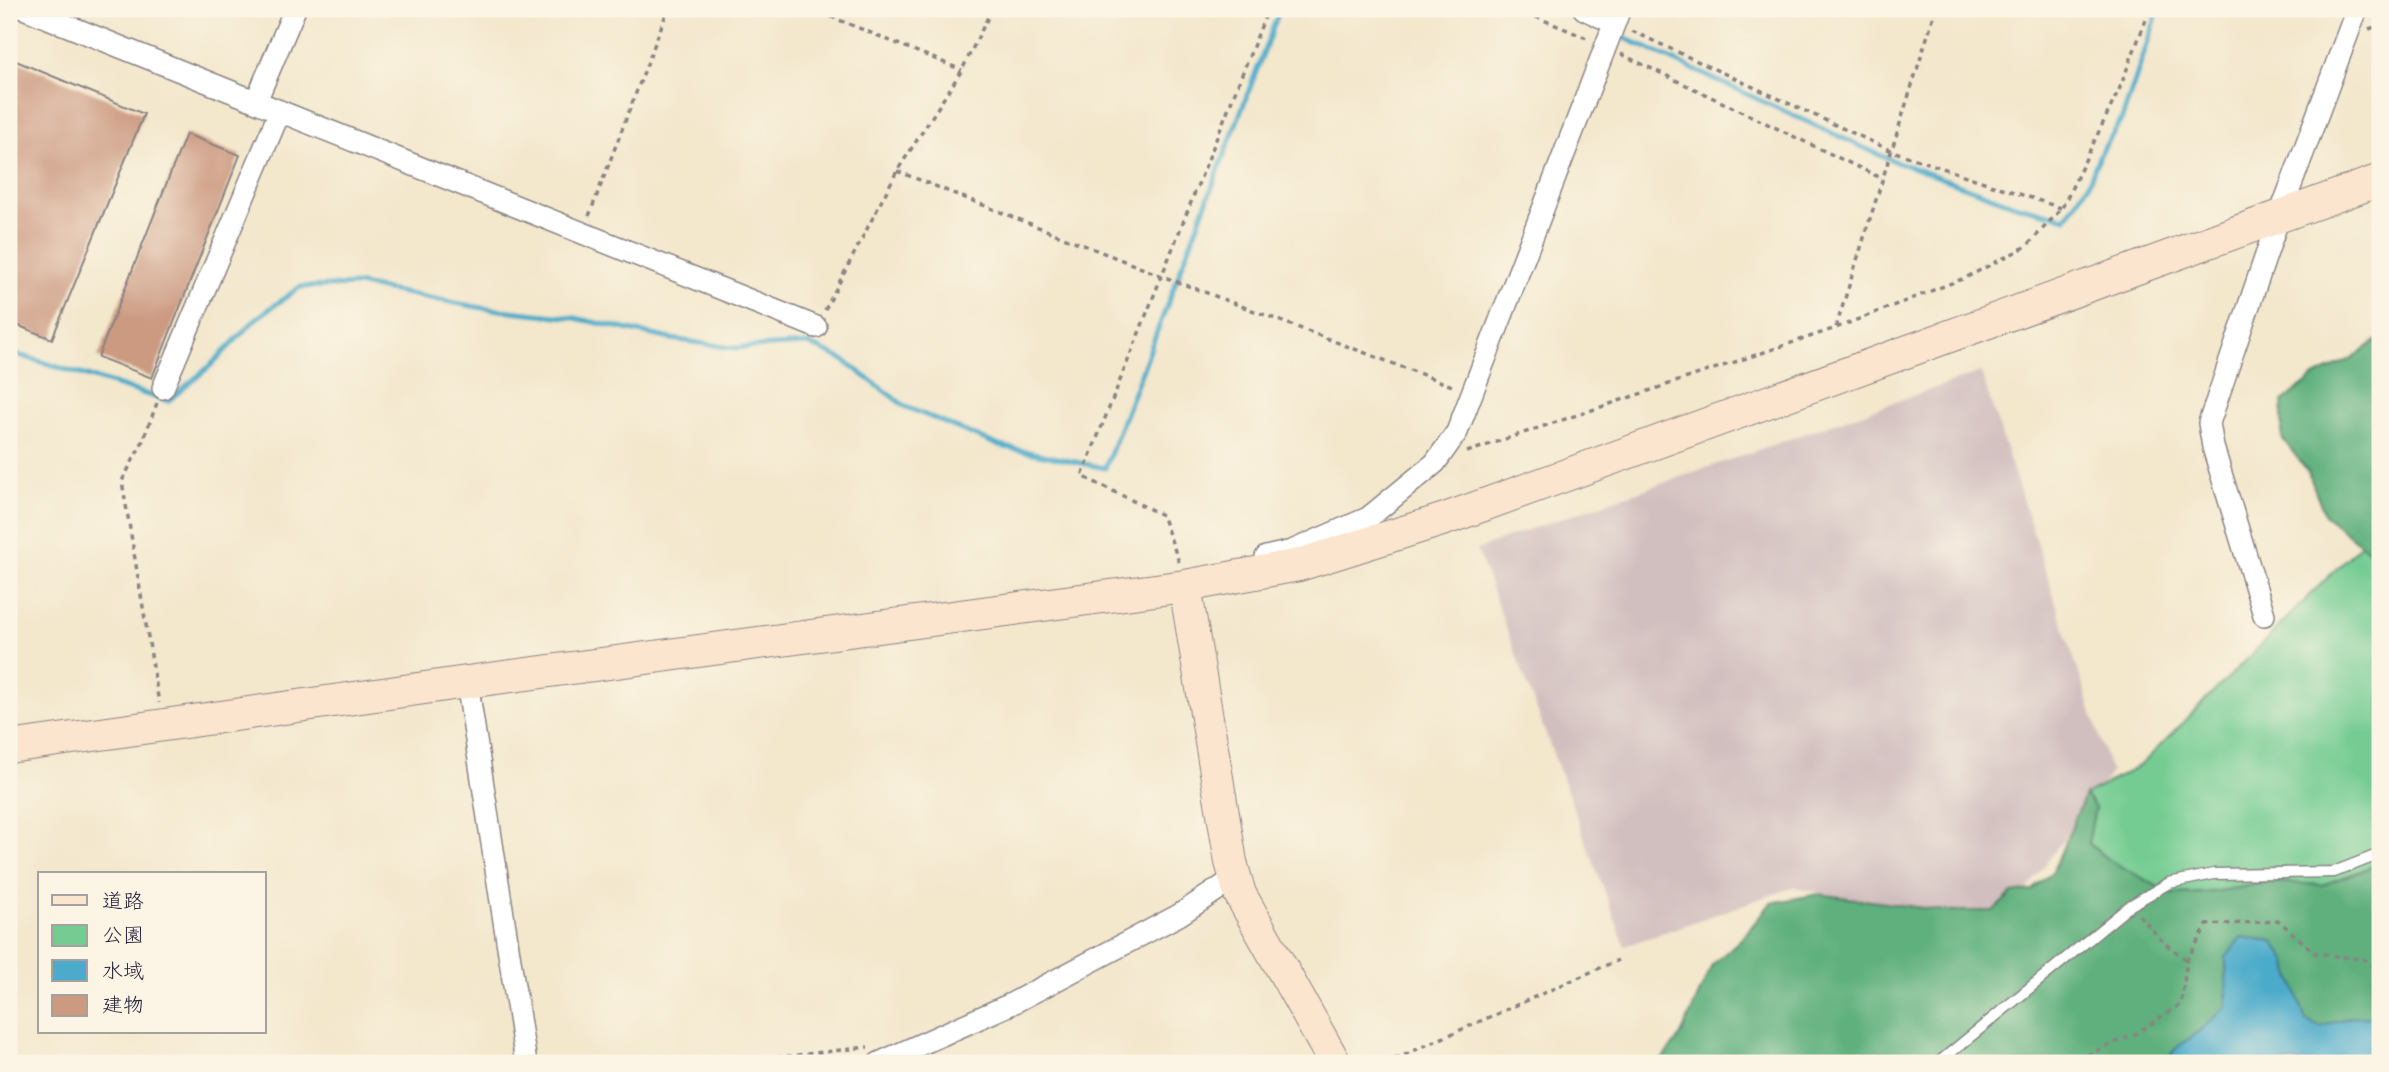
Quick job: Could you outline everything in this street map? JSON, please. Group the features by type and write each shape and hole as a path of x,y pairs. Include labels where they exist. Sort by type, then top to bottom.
{"street":[{"path":"26,9 816,327"},
{"path":"256,101 295,9"},
{"path":"1247,574 1247,562 1292,551 1368,518 1435,463 1457,432 1617,16 1584,9"},
{"path":"2264,615 2213,447 2209,423 2278,217 2357,9"},
{"path":"163,388 279,111"},
{"path":"9,747 467,682 1185,586 1298,565 1445,519 2380,180"},
{"path":"1185,586 1236,878 1246,904 1335,1063"},
{"path":"467,682 526,1063"},
{"path":"878,1055 1011,1004 1179,915 1236,878"}],"lane":[{"path":"1938,1063 2130,905 2169,883 2214,874 2334,872 2380,854"}],"path":[{"path":"582,233 668,9"},
{"path":"812,9 962,71"},
{"path":"816,327 897,171 962,71 992,9"},
{"path":"1185,586 1178,555 1162,515 1082,477 1268,9"},
{"path":"1517,9 1605,46 1883,179"},
{"path":"1836,328 1936,9"},
{"path":"1435,463 1836,328 1967,277 2027,246 2062,208 2119,90 2150,9"},
{"path":"1617,16 1892,151 2062,208"},
{"path":"897,171 1162,276 1473,394"},
{"path":"162,725 122,481 142,443 163,388"},
{"path":"2130,905 2164,943 2187,960"},
{"path":"2069,1063 2136,1034 2181,1004 2187,960 2207,925 2278,921 2315,953 2366,960 2380,973"},
{"path":"1386,1063 1618,960"},
{"path":"727,1063 878,1055"}],"shaded area":[{"path":"1981,372 2111,772 1999,929 1794,887 1625,946 1477,550"}],"green space":[{"path":"2380,338 2380,559 2325,516 2308,472 2282,438 2282,402 2314,377 2351,359"},
{"path":"2361,544 2380,559 2380,864 2322,885 2272,882 2207,893 2171,894 2106,858 2088,843 2095,808 2085,795 2141,765"},
{"path":"2085,795 2095,808 2088,843 2106,858 2171,894 2207,893 2272,882 2322,885 2380,864 2380,1020 2358,1017 2320,1028 2305,1021 2296,994 2226,958 2227,1007 2178,1047 2166,1063 1659,1063 1681,1035 1712,965 1742,938 1771,903 1819,894 1945,911 1993,911 2012,893 2032,890 2053,871"}],"water":[{"path":"2241,937 2274,941 2286,960 2306,1021 2320,1027 2358,1016 2380,1020 2380,1063 2166,1063 2178,1047 2227,1007 2226,958"}],"building":[{"path":"16,61 144,114 52,339 9,322 9,78"},
{"path":"186,134 240,155 152,378 98,357"}],"waterway":[{"path":"9,352 168,401 210,366 257,318 300,287 361,285 482,308 575,318 671,339 734,348 808,344 842,359 906,407 1000,446 1105,468 1280,9"},
{"path":"1555,9 1601,28"},
{"path":"1616,34 1884,157 2018,206 2066,218 2088,185 2099,156 2122,119 2159,9"}]}
